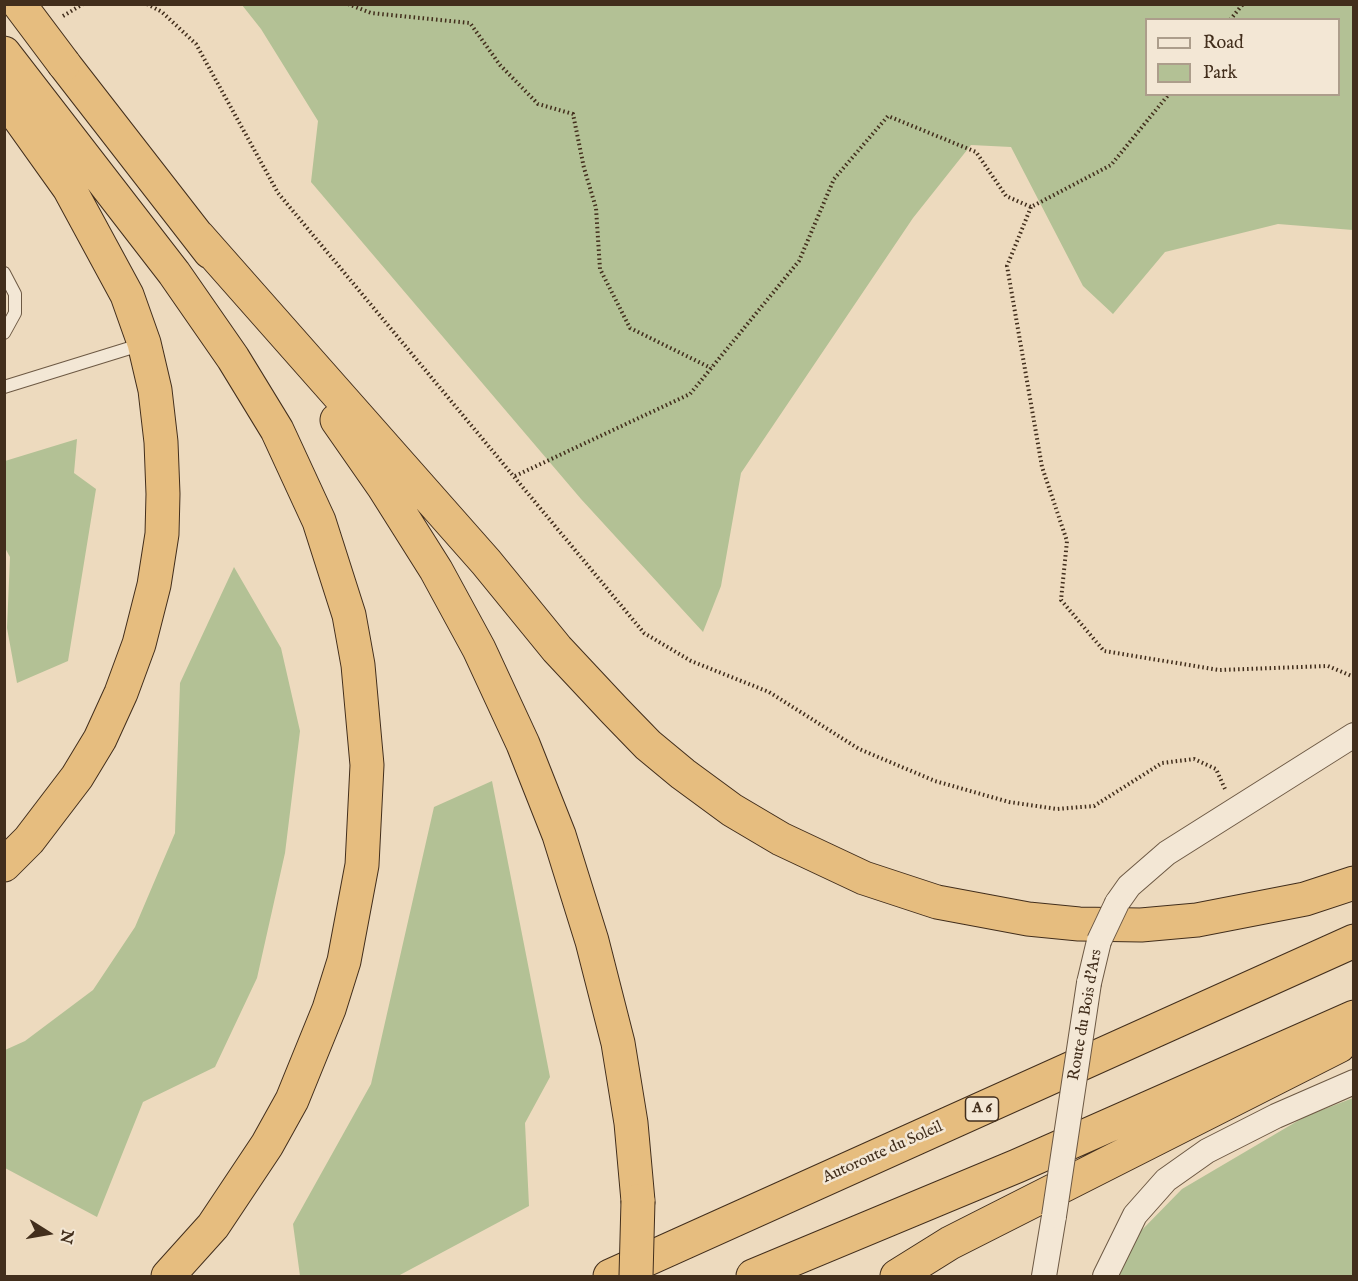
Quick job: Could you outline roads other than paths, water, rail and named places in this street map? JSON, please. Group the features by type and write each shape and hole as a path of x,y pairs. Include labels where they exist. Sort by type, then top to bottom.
{"highway":[{"path":"19,4 322,399 383,486 436,570 473,639 523,744 559,835 604,986 618,1043 631,1123 638,1201 636,1276"},
{"path":"4,53 15,97 69,188 127,295 144,343 155,390 161,442 163,494 162,534 154,585 139,644 100,739 54,810 4,866"},
{"path":"15,97 174,273 233,358 277,430 319,520 335,567 348,615 364,716 367,765 362,865 344,960 329,1009 292,1100 267,1145 213,1226 168,1276"},
{"path":"198,236 486,562 557,649 615,711 648,745 683,774 732,810 781,839 864,878 937,902 1018,918 1079,924 1141,925 1197,920 1305,899 1353,884"},
{"name":"Autoroute du Soleil","path":"610,1276 1353,941"},
{"path":"753,1276 1017,1166 1353,1017"},
{"path":"897,1276 950,1243 1353,1038"}],"street":[{"name":"Route du Bois d'Ars","path":"1044,1276 1089,983 1099,941 1117,903 1146,869 1234,809 1353,735"},
{"path":"1105,1276 1135,1215 1166,1180 1207,1151 1276,1116 1353,1082"}],"lane":[{"path":"4,273 15,294 15,313 4,333"},
{"path":"4,387 144,343"}]}
